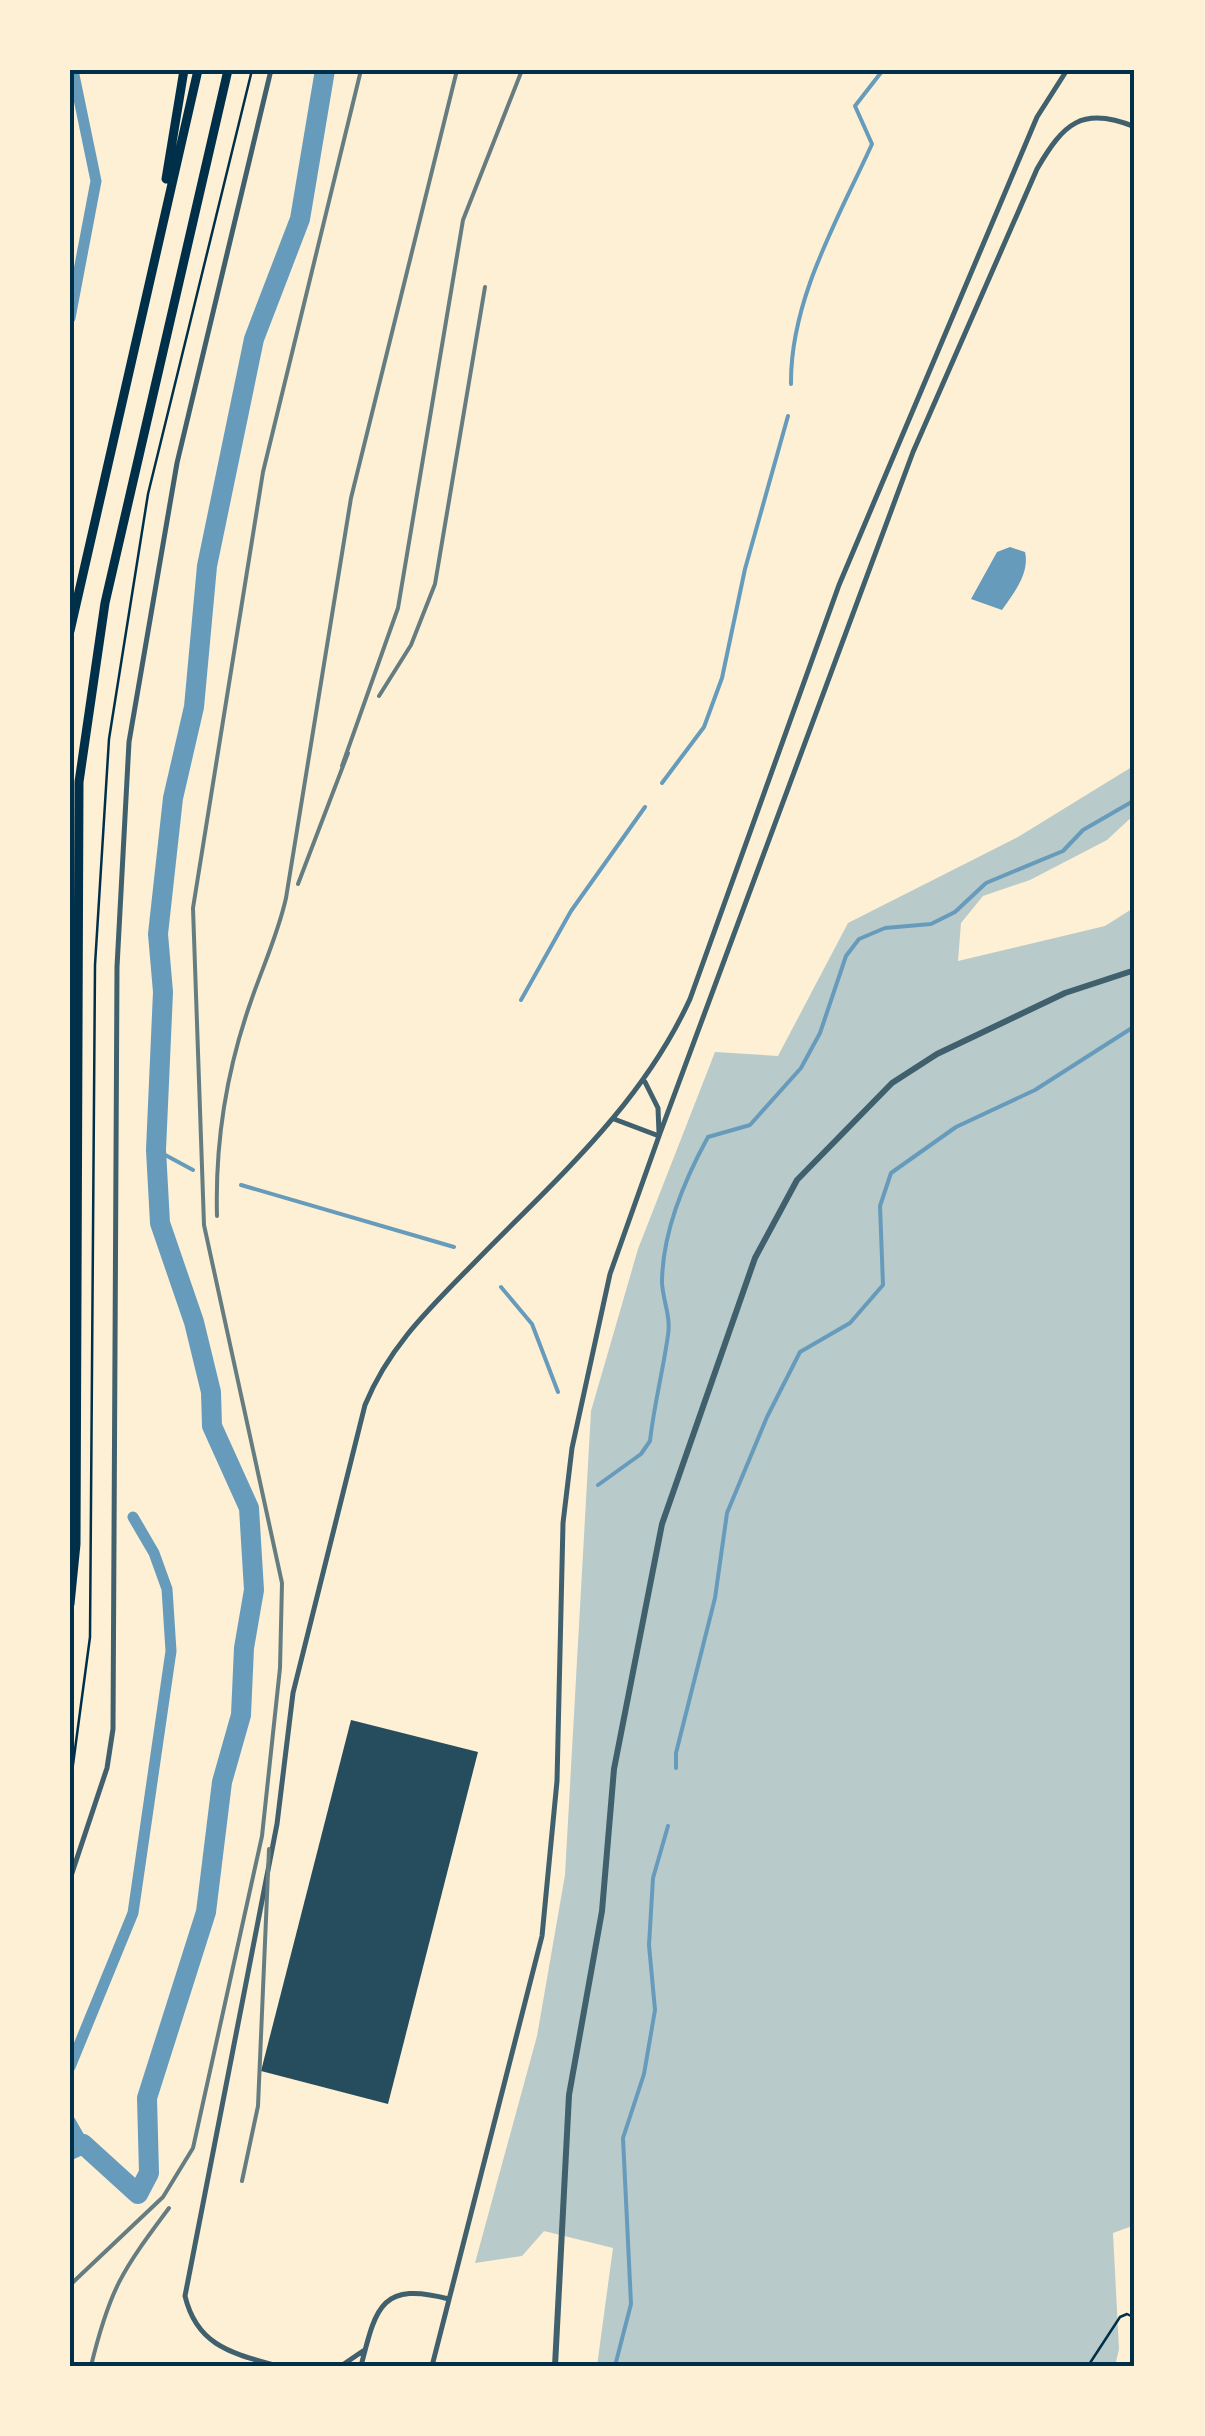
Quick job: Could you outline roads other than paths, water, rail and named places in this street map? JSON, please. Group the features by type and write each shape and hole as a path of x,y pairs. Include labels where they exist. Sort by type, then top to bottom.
{"highway":[{"path":"150,270 184,70"},
{"path":"70,631 198,70"},
{"path":"70,1604 76,1544 81,764 105,604 228,70"}],"street":[{"path":"70,1879 107,1768 113,1728 117,966 129,742 177,462 271,70"},
{"path":"277,2366 216,2347 190,2317 185,2296 274,1837 293,1694 365,1405 393,1350 645,1082 690,999 868,511 1036,117 1067,70"},
{"path":"432,2366 522,2027 550,1882 562,1542 572,1448 610,1274 913,452 1037,169 1056,138 1085,118 1104,117 1135,127"},
{"path":"555,2366 569,2094 602,1911 614,1770 662,1524 755,1258 797,1180 892,1082 937,1054 1065,993 1135,970"},
{"path":"645,1082 658,1108 659,1136"},
{"path":"614,1119 659,1136"},
{"path":"361,2366 377,2312 390,2298 415,2292 450,2299"},
{"path":"341,2366 366,2349"}],"water":[{"path":"1010,547 1025,552 1025,568 1002,610 971,599 997,552"}],"waterway":[{"path":"70,318 96,181 73,70"},
{"path":"70,2150 83,2144 138,2194 149,2173 147,2098 206,1912 222,1782 241,1715 244,1648 254,1590 249,1508 212,1426 211,1392 194,1322 160,1223 156,1150 163,992 158,934 173,798 194,707 207,566 254,339 300,219 325,70"},
{"path":"791,384 798,322 807,291 872,144 855,106 883,70"},
{"path":"662,783 704,727 722,678 745,569 788,416"},
{"path":"598,1485 641,1454 650,1441 669,1328 663,1264 670,1226 691,1171 708,1137 750,1125 801,1068 820,1033 846,956 859,939 885,928 931,924 955,912 986,883 1063,851 1083,830 1135,800"},
{"path":"521,1000 571,911 645,807"},
{"path":"676,1768 676,1753 715,1598 727,1513 767,1417 800,1352 850,1323 883,1285 880,1206 891,1173 956,1127 1035,1090 1135,1026"},
{"path":"156,1150 193,1170"},
{"path":"241,1185 454,1247"},
{"path":"501,1287 532,1324 558,1392"},
{"path":"70,2067 133,1913 171,1651 167,1589 154,1553 133,1517"},
{"path":"615,2366 631,2304 623,2138 644,2074 655,2010 649,1945 653,1878 668,1826"},
{"path":"70,2121 83,2144"}],"railway":[{"path":"70,2285 163,2197 193,2148 262,1836 280,1668 282,1583 204,1225 193,908 263,472 361,70"},
{"path":"217,1216 218,1161 229,1080 286,898 351,498 457,70"},
{"path":"342,766 398,608 463,220 522,70"},
{"path":"379,696 411,645 435,584 485,287"},
{"path":"298,884 348,753"},
{"path":"242,2181 258,2106 269,1849"},
{"path":"91,2366 120,2281 169,2208"}]}
